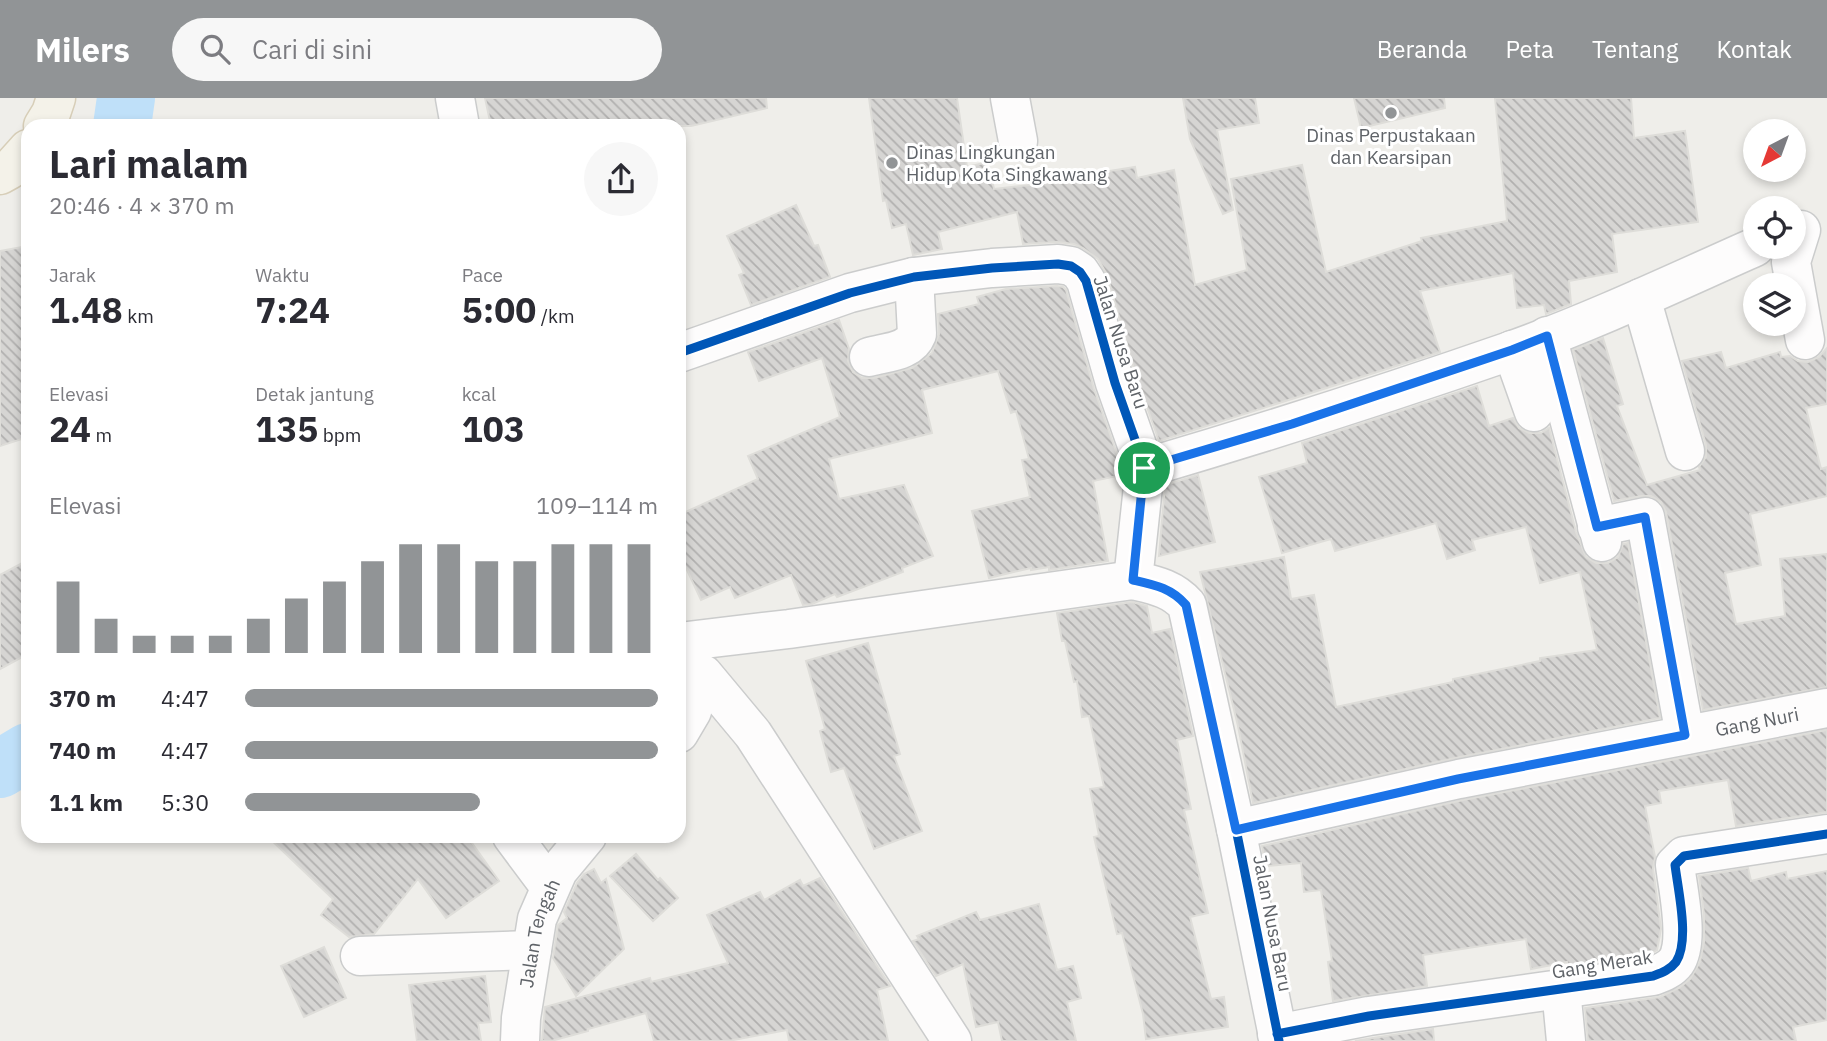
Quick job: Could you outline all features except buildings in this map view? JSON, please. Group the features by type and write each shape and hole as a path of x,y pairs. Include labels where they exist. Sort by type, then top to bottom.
{"main road":[{"path":"47,119 55,98"},
{"path":"0,175 9,170 21,157"}],"street":[{"path":"455,98 459,119"},
{"path":"1010,98 1018,141"},
{"path":"1805,340 1791,262 1807,229"},
{"path":"1144,468 1292,424 1512,350 1641,298 1743,252"},
{"name":"Jalan Nusa Baru","path":"686,351 850,293 914,277 1058,264 1071,266 1080,272 1094,303 1115,383 1144,468 1133,580 1161,586 1177,594 1186,605 1278,1037"},
{"path":"869,357 910,346 915,340 914,277"},
{"path":"1641,298 1685,451"},
{"path":"1547,336 1600,534 1645,517 1685,735"},
{"path":"1512,350 1534,412"},
{"path":"686,652 789,629 1133,580"},
{"path":"686,658 753,734 952,1041"},
{"path":"686,668 696,698 686,721"},
{"name":"Gang Nuri","path":"1236,830 1458,779 1827,708"},
{"name":"Gang Merak","path":"1278,1037 1369,1016 1653,976 1667,971 1676,962 1682,947 1675,865 1684,856 1827,834"},
{"path":"517,843 550,887"},
{"name":"Jalan Tengah","path":"520,1041 521,1018 537,919 563,864 581,843"},
{"path":"360,956 532,950"},
{"path":"1560,989 1566,1041"}],"waterway":[{"path":"123,119 126,98"},
{"path":"0,769 21,756"}],"cycle path":[{"path":"686,351 850,293 914,277 1058,264 1071,266 1080,272 1086,281 1115,383 1145,468 1133,580 1169,591 1187,605 1279,1041"},
{"path":"1277,1034 1369,1016 1653,976 1671,967 1680,953 1683,929 1675,865 1684,856 1827,834"}],"place":[{"name":"Dinas Perpustakaan dan Kearsipan","path":"1391,113"},
{"name":"Dinas Lingkungan Hidup Kota Singkawang","path":"892,163"}],"route":[{"path":"1547,336 1597,527 1645,517 1685,735 1458,779 1236,830 1186,605 1177,594 1161,586 1133,580 1144,468 1292,424 1547,336"}]}
